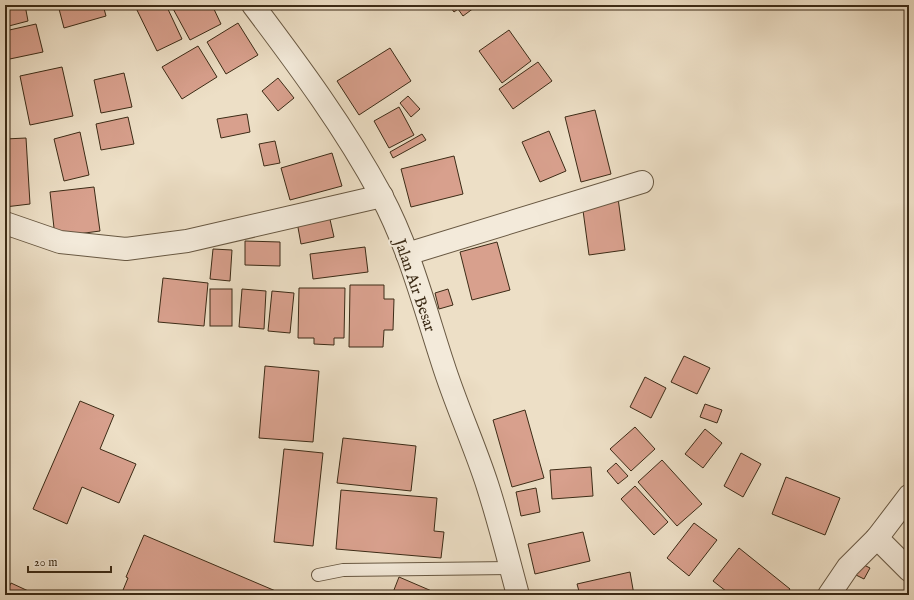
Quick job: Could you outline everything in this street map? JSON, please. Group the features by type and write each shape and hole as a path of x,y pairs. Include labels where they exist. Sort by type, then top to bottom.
{"street":[{"name":"Jalan Air Besar","path":"253,5 300,68 348,139 382,196 415,276 444,366 487,485 518,595"},
{"path":"407,254 642,182"},
{"path":"5,223 60,242 126,248 188,241 382,196"},
{"path":"830,595 848,567 877,538 909,496"},
{"path":"877,538 909,570"}],"lane":[{"path":"318,575 343,570 511,568"}],"building":[{"path":"5,5 25,5 28,21 5,27"},
{"path":"58,5 103,5 106,16 64,28"},
{"path":"166,5 182,39 157,51 135,6"},
{"path":"171,5 212,5 221,24 190,40"},
{"path":"449,5 478,5 463,16 458,9 454,12"},
{"path":"238,23 258,55 226,74 207,42"},
{"path":"36,24 43,52 5,60 5,31"},
{"path":"509,30 531,61 502,83 479,51"},
{"path":"198,46 217,77 182,99 162,67"},
{"path":"390,48 411,81 359,115 337,81"},
{"path":"538,62 552,81 513,109 499,89"},
{"path":"62,67 73,116 30,125 20,76"},
{"path":"124,73 132,107 101,113 94,80"},
{"path":"278,78 294,98 278,111 262,91"},
{"path":"408,96 420,109 411,117 400,103"},
{"path":"399,107 414,135 389,148 374,121"},
{"path":"595,110 611,174 581,182 565,117"},
{"path":"247,114 250,132 221,138 217,119"},
{"path":"128,117 134,144 101,150 96,124"},
{"path":"549,131 566,171 540,182 522,142"},
{"path":"80,132 89,175 64,181 54,139"},
{"path":"422,134 426,140 393,158 390,152"},
{"path":"26,138 30,204 5,207 5,139"},
{"path":"275,141 280,163 264,166 259,144"},
{"path":"332,153 342,186 290,200 281,168"},
{"path":"454,156 463,194 411,207 401,169"},
{"path":"94,187 100,231 55,237 50,192"},
{"path":"618,198 625,250 589,255 582,203"},
{"path":"329,215 334,237 301,244 297,222"},
{"path":"245,241 280,242 280,266 245,265"},
{"path":"497,242 510,290 472,300 460,252"},
{"path":"365,247 368,272 313,279 310,254"},
{"path":"213,249 232,250 230,281 210,279"},
{"path":"163,278 208,283 204,326 158,322"},
{"path":"350,285 384,285 384,299 394,299 393,330 384,330 383,347 349,347"},
{"path":"299,288 345,288 344,338 334,338 334,345 314,344 314,338 298,338"},
{"path":"210,289 232,289 232,326 210,326"},
{"path":"242,289 266,291 264,329 239,327"},
{"path":"448,289 453,305 439,309 435,293"},
{"path":"272,291 294,293 290,333 268,331"},
{"path":"684,356 710,368 697,394 671,382"},
{"path":"265,366 319,371 313,442 259,438"},
{"path":"645,377 666,388 651,418 630,407"},
{"path":"80,401 114,415 100,449 136,464 119,503 82,487 67,524 33,509"},
{"path":"705,404 722,410 717,423 700,417"},
{"path":"525,410 544,478 512,487 493,420"},
{"path":"635,427 655,449 631,471 610,449"},
{"path":"705,429 722,443 703,468 685,454"},
{"path":"343,438 416,446 411,491 337,483"},
{"path":"284,449 323,453 313,546 274,542"},
{"path":"741,453 761,464 743,497 724,486"},
{"path":"662,460 702,504 677,526 638,482"},
{"path":"616,463 628,476 618,484 607,471"},
{"path":"591,467 593,496 552,499 550,470"},
{"path":"786,477 840,498 825,535 772,514"},
{"path":"635,486 668,522 654,535 621,499"},
{"path":"536,488 540,512 521,516 516,492"},
{"path":"341,490 437,498 434,531 444,532 441,558 336,549"},
{"path":"694,523 717,540 689,576 667,558"},
{"path":"583,532 590,561 535,574 528,544"},
{"path":"144,535 285,595 170,595 167,593 166,595 121,595 128,578 126,577"},
{"path":"739,548 790,589 786,595 731,595 713,581"},
{"path":"858,562 870,568 864,579 852,573"},
{"path":"630,572 634,595 580,595 577,584"},
{"path":"399,577 434,592 433,595 392,595"},
{"path":"11,583 37,595 5,595"}]}
